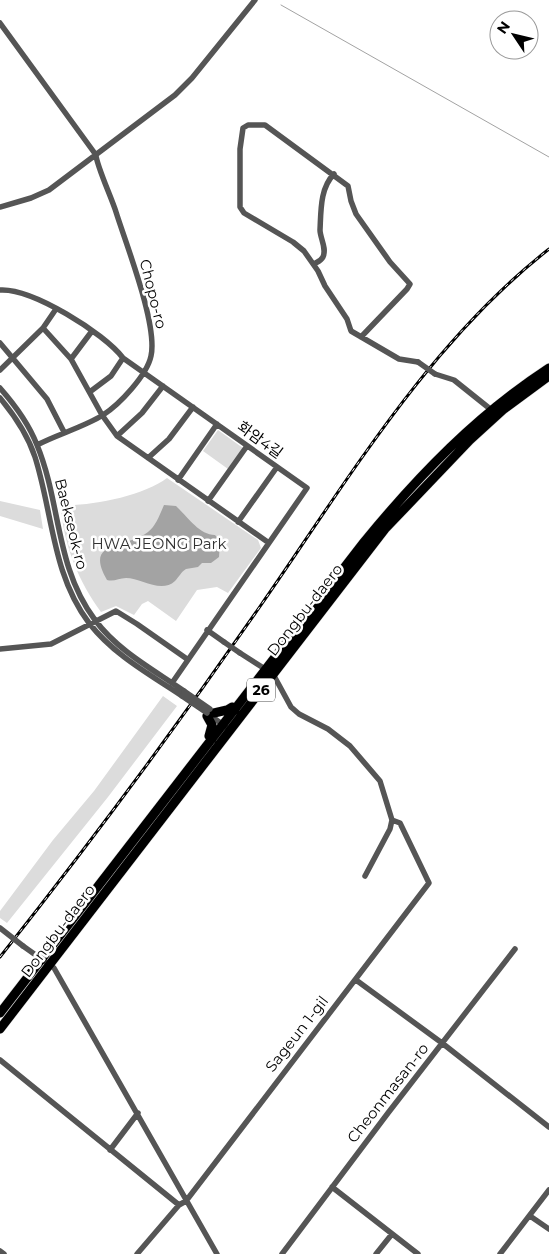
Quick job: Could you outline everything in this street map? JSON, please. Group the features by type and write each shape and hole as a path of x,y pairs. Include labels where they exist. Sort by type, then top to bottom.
{"main road":[{"name":"Dongbu-daero","path":"495,412 549,368"},
{"name":"Dongbu-daero","path":"0,1029 404,493 476,422 495,412 549,376"},
{"name":"Dongbu-daero","path":"0,1013 212,740 228,726 235,710 270,671"},
{"path":"212,740 209,736 212,725 207,716 210,712 227,710 232,707 235,710"}],"street":[{"path":"0,207 31,198 49,190 175,95 192,78 255,0"},
{"name":"Chopo-ro","path":"0,23 96,155 96,162 106,181 144,301 152,346 151,357 143,372 125,396 102,415 37,445"},
{"path":"361,337 375,320 390,308 410,284 390,262 356,214 348,186 265,125 248,125 243,128 240,149 240,207 244,213 293,242 314,264 347,319 351,331 361,337 399,359 418,362 435,374 454,380 495,412"},
{"path":"314,264 322,260 324,254 320,230 323,193 328,181 334,174"},
{"name":"화암4길","path":"0,290 17,292 56,309 92,331 109,343 123,358 307,488 172,683"},
{"path":"0,370 43,328 56,309"},
{"path":"43,328 71,359 91,391 102,415 117,436 269,543"},
{"path":"71,359 92,331"},
{"path":"0,342 47,399 64,432"},
{"path":"91,391 110,376 123,358"},
{"path":"117,436 142,414 163,386"},
{"name":"Baekseok-ro","path":"0,388 15,405 37,445 67,566 93,623 132,656 172,683 183,694"},
{"name":"Baekseok-ro","path":"0,398 25,434 35,457 58,557 76,603 130,662 183,694 228,726"},
{"path":"148,458 169,439 193,407"},
{"path":"178,480 217,424"},
{"path":"208,501 248,446"},
{"path":"238,522 277,467"},
{"path":"0,649 51,644 116,611 187,659"},
{"path":"207,630 270,671 291,707 339,738 376,775 392,820 390,829 365,876"},
{"name":"Sageun 1-gil","path":"137,1254 178,1205 186,1201 429,883 400,823 392,820"},
{"path":"0,928 50,965 138,1113 217,1254"},
{"name":"Cheonmasan-ro","path":"282,1254 515,949"},
{"path":"356,980 442,1043 549,1127"},
{"path":"0,1060 178,1205"},
{"path":"110,1150 138,1113"},
{"path":"332,1188 418,1254"},
{"path":"500,1254 549,1190"},
{"path":"530,1216 549,1229"},
{"path":"376,1254 392,1234"},
{"path":"0,1251 4,1254"}],"green space":[{"path":"218,430 243,448 228,469 203,451"},
{"name":"HWA JEONG Park","path":"167,478 258,540 261,548 228,593 217,587 197,590 176,621 148,601 142,604 134,615 116,606 101,612 79,576 69,550 61,508 65,505 90,504 118,498 146,490"},
{"path":"0,501 40,510 43,529 0,516"},
{"path":"163,696 177,706 108,797 7,923 0,918 0,911 53,840 94,791"}],"shaded area":[{"path":"164,505 176,506 198,528 215,535 220,541 219,557 211,563 202,563 198,567 186,569 169,585 157,586 126,578 112,581 107,580 101,567 100,558 104,551 148,532 156,523"}],"waterway":[{"path":"281,5 549,157"}],"railway":[{"path":"0,957 101,827 166,739 392,416 465,327 505,286 549,249"}]}
